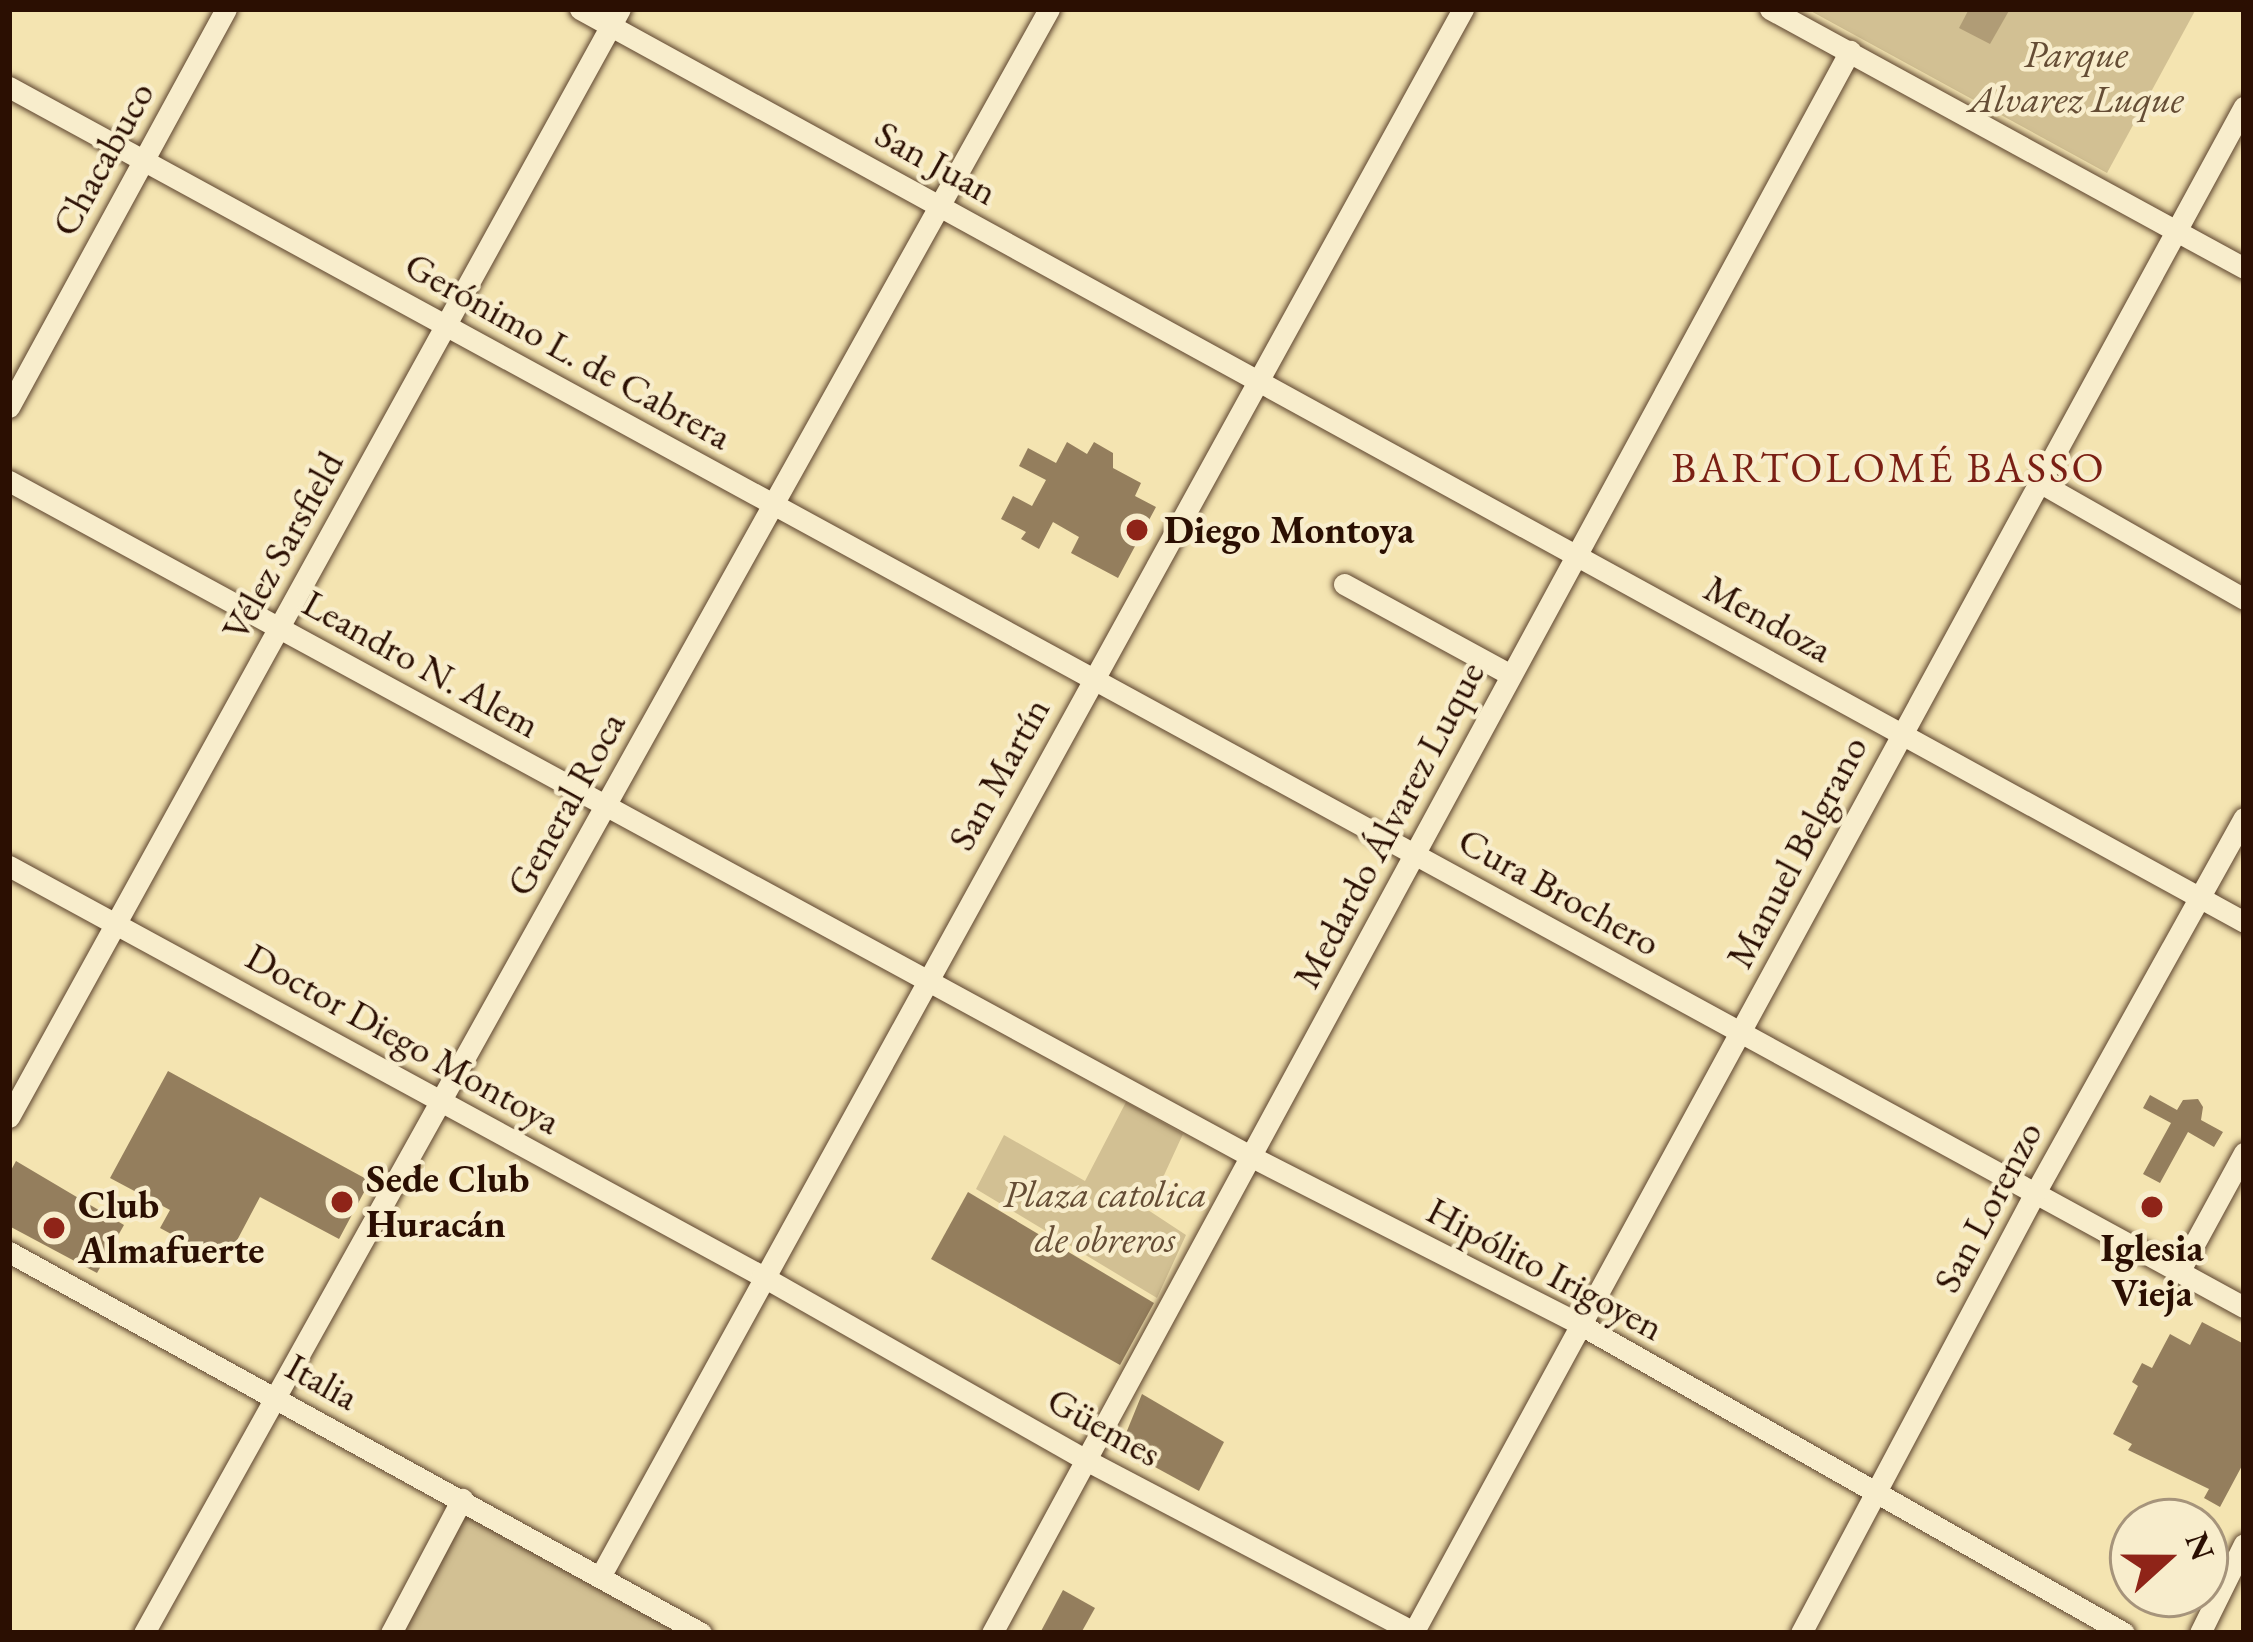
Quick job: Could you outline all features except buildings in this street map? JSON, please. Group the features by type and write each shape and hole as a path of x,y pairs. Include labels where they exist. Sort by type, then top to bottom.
{"street":[{"name":"Chacabuco","path":"9,407 226,9"},
{"name":"San Juan","path":"580,9 615,17 940,206 1257,380"},
{"name":"General Roca","path":"144,1633 1049,9"},
{"name":"San Martín","path":"601,1575 1463,9"},
{"path":"1770,9 2244,268"},
{"name":"Vélez Sarsfield","path":"9,1117 615,17"},
{"name":"Medardo Álvarez Luque","path":"992,1633 1850,51"},
{"name":"Gerónimo L. de Cabrera","path":"9,87 1093,678"},
{"name":"Manuel Belgrano","path":"1414,1633 2244,106"},
{"name":"Mendoza","path":"1257,380 2244,922"},
{"name":"Leandro N. Alem","path":"9,481 926,980"},
{"path":"2038,482 2244,598"},
{"path":"1343,584 1511,675"},
{"name":"Cura Brochero","path":"1093,678 2244,1307"},
{"name":"San Lorenzo","path":"1801,1633 2035,1193 2244,818"},
{"name":"Doctor Diego Montoya","path":"9,866 762,1276"},
{"name":"Hipólito Irigoyen","path":"926,980 1250,1156 1580,1325 2124,1633"},
{"path":"2179,1272 2244,1153"},
{"name":"Italia","path":"9,1252 701,1633"},
{"name":"Güemes","path":"762,1276 1086,1460 1414,1633"},
{"path":"391,1633 462,1499"},
{"path":"2200,1633 2244,1544"}],"green space":[{"name":"Parque Alvarez Luque","path":"1807,9 2196,9 2107,173"},
{"name":"Plaza catolica de obreros","path":"1126,1102 1183,1134 1148,1210 1186,1235 1157,1298 976,1189 1004,1135 1085,1181"},
{"path":"466,1511 679,1633 403,1633"}],"shaded area":[{"path":"1969,9 2010,9 1990,44 1959,28"}],"place":[{"name":"Diego Montoya","path":"1137,530"},
{"name":"Sede Club Huracán","path":"342,1202"},
{"name":"Iglesia Vieja","path":"2152,1207"},
{"name":"Club Almafuerte","path":"54,1228"}],"district":[{"name":"BARTOLOMÉ BASSO","path":"1889,468"}]}
